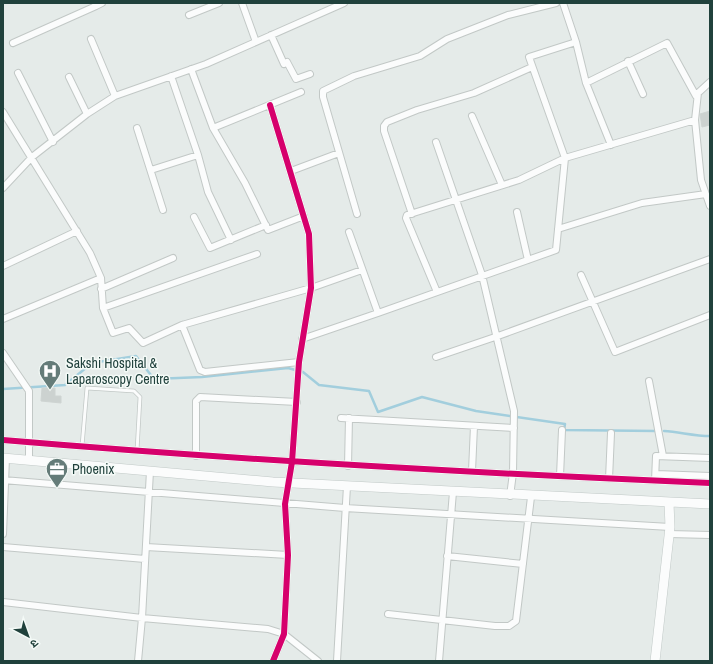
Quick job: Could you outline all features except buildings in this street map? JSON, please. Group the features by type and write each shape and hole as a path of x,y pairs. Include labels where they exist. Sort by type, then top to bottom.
{"main road":[{"path":"4,458 289,483 530,497 710,504"},
{"path":"655,661 669,530 669,503"}],"street":[{"path":"13,44 95,4 102,3"},
{"path":"189,15 219,3"},
{"path":"242,3 256,42"},
{"path":"3,188 32,157 87,114 115,96 191,69 344,3"},
{"path":"357,214 323,97 323,91 354,76 420,56 447,39 508,15 556,3"},
{"path":"563,3 576,42 586,82 611,145"},
{"path":"272,35 284,64 287,62 296,79 310,74"},
{"path":"91,38 115,96"},
{"path":"302,339 556,250 565,158 529,57 576,42"},
{"path":"586,82 666,43 696,96 695,120 701,180 710,206"},
{"path":"628,61 643,94"},
{"path":"412,214 384,131 384,126 387,122 417,110 474,92 532,67"},
{"path":"191,69 213,128 245,183 268,230 304,216"},
{"path":"18,73 53,142"},
{"path":"171,76 198,155 208,192 230,240"},
{"path":"69,77 87,114"},
{"path":"696,96 701,89 710,82"},
{"path":"213,128 302,92"},
{"path":"270,105 309,234 311,288 299,362 292,462 285,504 288,555 284,634 272,661"},
{"path":"3,112 90,253 101,278 102,308 113,333 129,328 143,342 182,325 311,288 362,270"},
{"path":"472,116 502,186"},
{"path":"437,292 406,218 407,215 519,180 565,158 695,120"},
{"path":"137,128 163,210"},
{"path":"436,142 482,275 498,336 514,411 514,473 510,496"},
{"path":"291,171 339,153"},
{"path":"151,170 198,155"},
{"path":"558,229 642,203 706,194"},
{"path":"517,212 528,260"},
{"path":"194,217 210,248 266,225"},
{"path":"3,266 77,230"},
{"path":"349,232 378,313"},
{"path":"102,308 257,254"},
{"path":"101,289 173,258"},
{"path":"436,357 710,259"},
{"path":"581,275 614,350 618,352 710,315"},
{"path":"3,319 101,278"},
{"path":"182,325 200,370 204,372 299,362"},
{"path":"3,353 29,391 29,461"},
{"path":"649,380 663,456"},
{"path":"196,456 196,401 200,398 297,402"},
{"path":"342,418 514,428"},
{"path":"348,466 349,418"},
{"path":"472,471 474,426"},
{"path":"560,476 562,430"},
{"path":"609,479 611,433"},
{"path":"3,440 196,456 348,466 514,473 710,484"},
{"path":"656,481 656,456 710,458"},
{"path":"3,533 5,480 4,458"},
{"path":"138,661 142,618 150,471"},
{"path":"656,474 710,476"},
{"path":"5,480 285,504 529,519 669,530 710,535"},
{"path":"337,661 347,486"},
{"path":"439,661 453,492"},
{"path":"388,614 495,626 509,626 516,621 529,519 530,497"},
{"path":"3,547 145,559"},
{"path":"146,547 288,555"},
{"path":"447,556 523,564"},
{"path":"3,603 142,618 268,629 284,634 318,661"}],"lane":[{"path":"82,446 87,388 134,391 140,397 137,451"}],"waterway":[{"path":"3,389 65,385 92,363 136,356 154,379 202,377 288,368 303,372 319,385 369,391 378,412 422,397 476,411 565,424 564,430 656,431"},
{"path":"664,431 710,436"}],"cycle path":[{"path":"270,105 309,234 311,288 299,362 292,462 285,504 288,555 284,634 273,661"},
{"path":"3,440 179,454 356,465 710,483"}],"place":[{"name":"Sakshi Hospital & Laparoscopy Centre","path":"50,390"},
{"name":"Phoenix","path":"57,488"}]}
